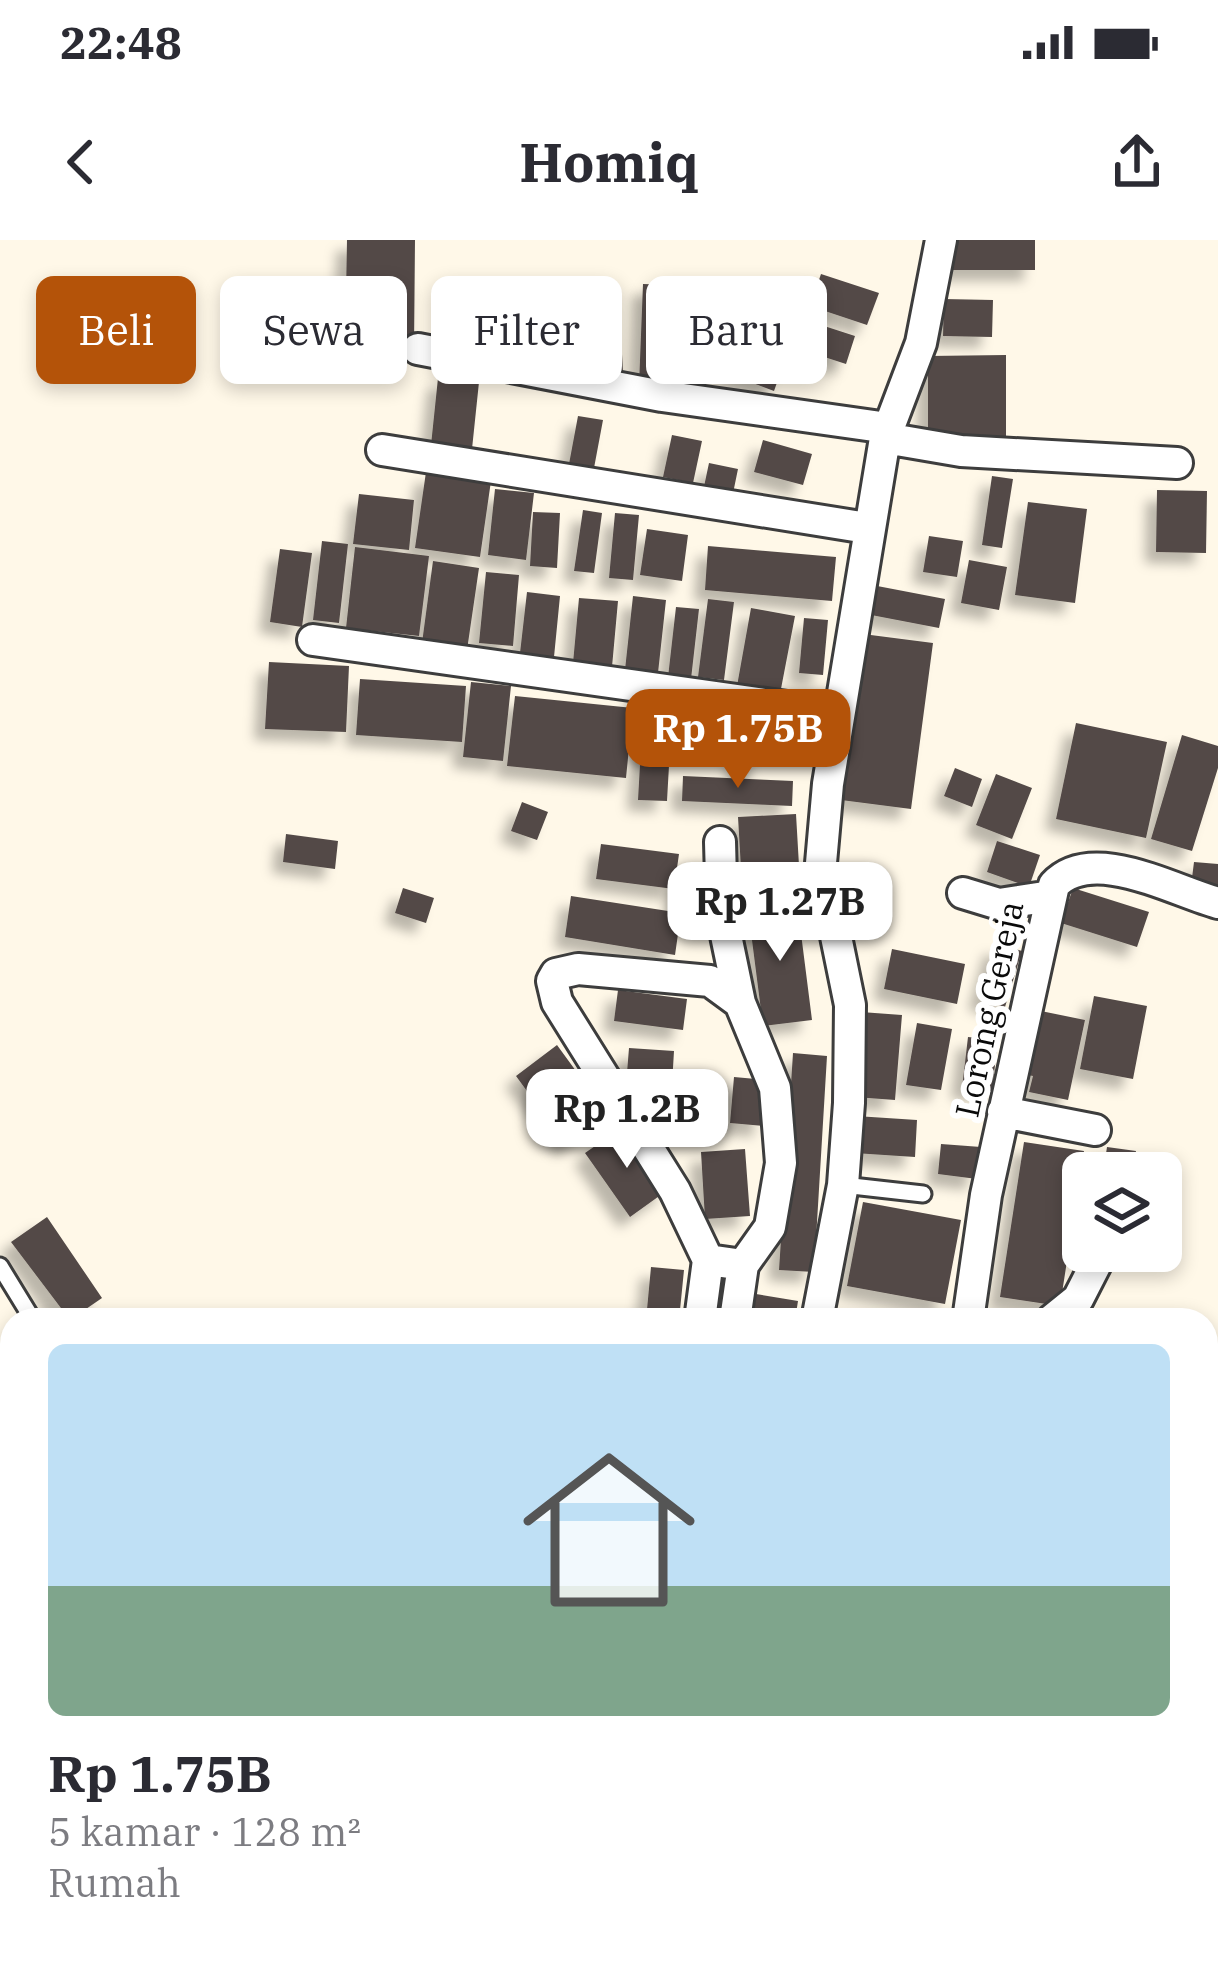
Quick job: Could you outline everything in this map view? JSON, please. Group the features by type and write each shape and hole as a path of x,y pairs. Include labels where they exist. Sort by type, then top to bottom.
{"street":[{"path":"820,1308 843,1185 850,1005 821,862 836,714 886,433 921,343 941,240"},
{"path":"418,350 886,433 962,451 1178,463"},
{"path":"382,450 867,528"},
{"path":"313,640 836,714"},
{"path":"720,842 722,916 740,1003 775,1088 781,1163 770,1227 743,1265 737,1308"},
{"name":"Lorong Gereja","path":"970,1308 1003,1112 1051,896 1066,874 1094,867 1218,903"},
{"path":"963,893 1000,904 1051,896"},
{"path":"702,1308 708,1260 675,1191 557,1002 552,981 556,974 578,969 710,981 740,1003"},
{"path":"1003,1112 1095,1130"},
{"path":"708,1260 743,1265"},
{"path":"1067,1308 1078,1299 1092,1272"}],"lane":[{"path":"843,1185 923,1194"},
{"path":"0,1266 26,1308"}],"building":[{"path":"347,240 415,240 414,347 407,347 407,276 346,276"},
{"path":"951,240 1035,240 1035,270 951,270"},
{"path":"821,274 879,293 867,325 827,312 827,276"},
{"path":"646,284 646,384 671,386 639,385"},
{"path":"944,299 993,300 992,337 943,336"},
{"path":"827,327 855,336 846,364 827,358"},
{"path":"1006,355 1006,444 928,444 928,356"},
{"path":"437,384 479,384 472,449 431,445"},
{"path":"578,416 603,420 594,468 569,464"},
{"path":"672,435 702,441 693,483 663,477"},
{"path":"763,440 812,454 803,485 754,472"},
{"path":"709,463 738,469 731,503 702,496"},
{"path":"426,472 491,481 480,557 415,548"},
{"path":"992,476 1013,479 1002,548 982,545"},
{"path":"495,489 534,493 526,560 488,555"},
{"path":"1157,490 1207,491 1206,553 1156,552"},
{"path":"359,494 414,500 409,550 353,544"},
{"path":"1028,502 1087,509 1075,603 1015,595"},
{"path":"583,510 602,513 594,573 574,571"},
{"path":"533,512 560,513 557,568 530,566"},
{"path":"615,513 639,515 633,580 609,578"},
{"path":"647,529 688,535 682,581 640,575"},
{"path":"929,536 963,541 957,577 923,572"},
{"path":"322,541 348,544 339,623 313,620"},
{"path":"708,546 836,557 832,601 705,590"},
{"path":"355,547 429,556 419,636 346,628"},
{"path":"280,549 312,553 302,627 270,622"},
{"path":"969,560 1007,567 999,610 961,603"},
{"path":"433,561 479,568 467,650 422,643"},
{"path":"486,572 519,575 513,646 479,643"},
{"path":"872,585 945,599 939,628 866,614"},
{"path":"527,592 560,596 554,657 520,653"},
{"path":"633,596 666,600 657,682 624,679"},
{"path":"579,598 618,601 612,667 573,663"},
{"path":"708,599 734,602 724,680 698,677"},
{"path":"676,607 699,609 690,688 667,686"},
{"path":"751,608 795,616 780,694 737,686"},
{"path":"804,618 828,620 823,675 799,673"},
{"path":"863,634 933,643 911,809 841,800"},
{"path":"269,662 349,666 346,732 265,729"},
{"path":"360,679 466,686 462,742 356,735"},
{"path":"471,682 511,686 503,761 463,757"},
{"path":"515,696 633,708 626,778 507,766"},
{"path":"643,711 672,712 667,801 638,800"},
{"path":"1076,723 1167,742 1146,838 1056,819"},
{"path":"1182,735 1218,746 1218,768 1192,851 1151,839"},
{"path":"955,768 982,779 972,807 944,796"},
{"path":"996,774 1032,788 1012,839 976,825"},
{"path":"683,776 793,781 792,806 682,801"},
{"path":"522,802 548,812 537,840 511,831"},
{"path":"796,814 800,883 742,886 738,817"},
{"path":"286,834 338,841 335,869 283,862"},
{"path":"997,841 1040,855 1029,887 987,872"},
{"path":"601,844 679,854 674,889 596,879"},
{"path":"1194,862 1218,864 1218,889 1191,886"},
{"path":"403,888 434,898 426,923 395,913"},
{"path":"1073,888 1149,912 1137,947 1061,923"},
{"path":"571,896 681,913 675,955 565,937"},
{"path":"797,902 812,1020 763,1026 748,909"},
{"path":"995,943 1022,951 1005,1007 979,999"},
{"path":"892,949 965,964 957,1004 884,989"},
{"path":"618,990 687,999 683,1030 614,1021"},
{"path":"1094,996 1147,1006 1133,1079 1080,1069"},
{"path":"1036,1010 1085,1020 1068,1100 1029,1092 1033,1076 1022,1074"},
{"path":"861,1012 902,1015 895,1100 855,1097"},
{"path":"917,1023 952,1029 941,1090 906,1085"},
{"path":"968,1037 998,1040 992,1091 962,1088"},
{"path":"557,1045 608,1115 567,1146 516,1076"},
{"path":"629,1048 674,1051 671,1101 625,1097"},
{"path":"793,1053 827,1056 814,1272 779,1270"},
{"path":"734,1077 767,1080 764,1126 730,1123"},
{"path":"856,1116 917,1120 915,1157 854,1153"},
{"path":"624,1126 669,1189 630,1217 585,1153"},
{"path":"1024,1142 1084,1151 1062,1152 1065,1272 1060,1306 1000,1297"},
{"path":"941,1144 981,1147 977,1179 938,1174"},
{"path":"745,1149 750,1216 705,1219 701,1152"},
{"path":"863,1202 961,1220 945,1304 847,1286"},
{"path":"47,1217 102,1298 87,1308 61,1308 11,1242"},
{"path":"651,1267 684,1270 680,1308 647,1308"},
{"path":"750,1293 798,1301 797,1308 748,1308"}]}
